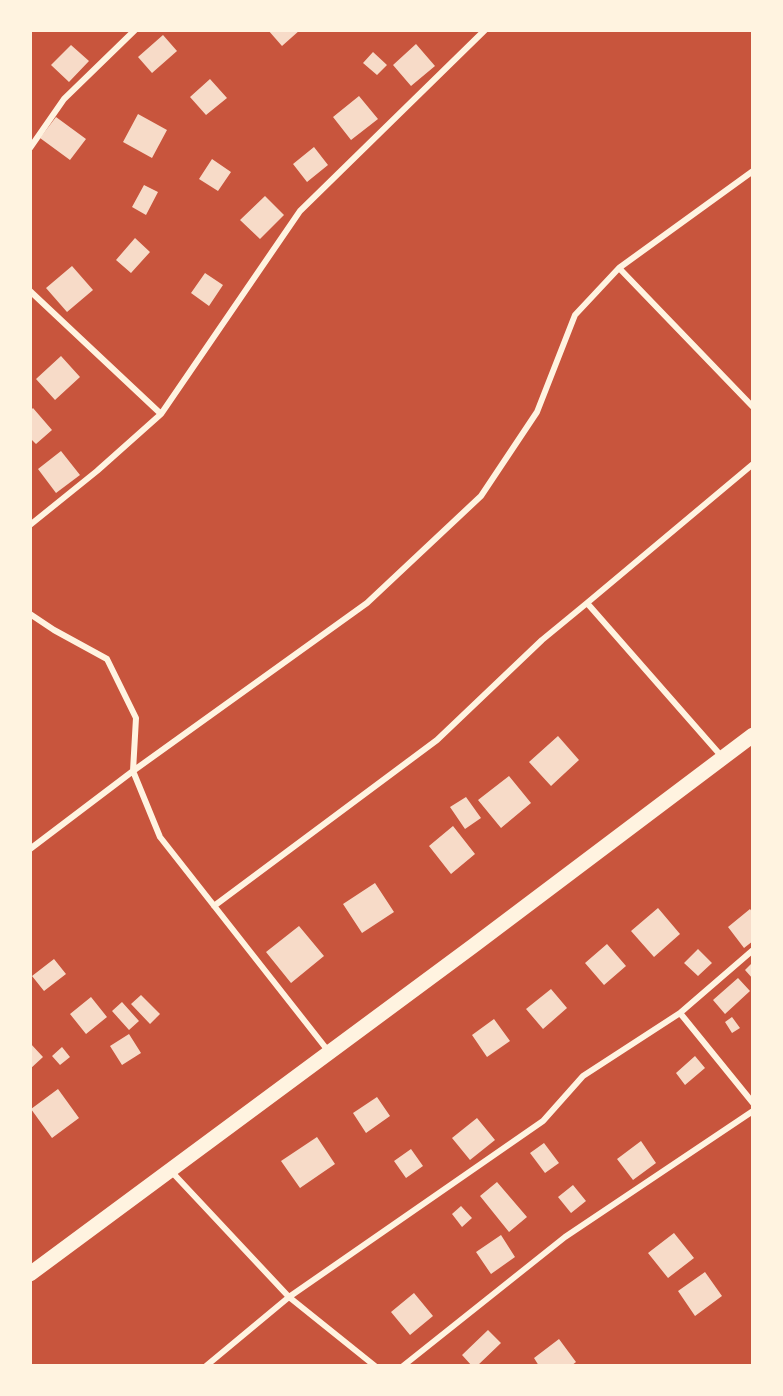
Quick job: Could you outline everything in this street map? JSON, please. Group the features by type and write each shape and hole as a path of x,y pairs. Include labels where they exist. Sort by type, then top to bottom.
{"main road":[{"path":"30,1274 473,946 753,735"}],"street":[{"path":"30,148 64,99 135,30"},
{"path":"30,525 97,471 161,414 300,211 485,30"},
{"path":"30,849 133,771 367,603 481,496 537,412 575,315 619,268 753,171"},
{"path":"619,268 753,408"},
{"path":"30,291 161,414"},
{"path":"214,906 437,740 542,640 753,464"},
{"path":"587,603 723,758"},
{"path":"30,614 107,659 136,718 133,771 160,837 329,1052"},
{"path":"206,1366 289,1297 543,1121 583,1076 680,1013 753,950"},
{"path":"680,1013 753,1103"},
{"path":"403,1366 565,1237 753,1111"},
{"path":"170,1170 289,1297 375,1366"}],"building":[{"path":"268,30 300,30 282,46"},
{"path":"163,35 177,51 152,73 138,57"},
{"path":"416,44 435,66 411,86 393,65"},
{"path":"71,45 89,61 69,82 51,65"},
{"path":"373,52 387,65 377,75 363,63"},
{"path":"210,79 227,98 206,115 190,97"},
{"path":"359,96 378,119 351,140 333,117"},
{"path":"138,114 167,130 152,158 123,142"},
{"path":"56,117 86,139 70,160 40,138"},
{"path":"314,147 328,165 307,182 293,164"},
{"path":"212,159 231,172 218,191 199,179"},
{"path":"144,185 158,192 146,215 132,207"},
{"path":"265,196 284,215 260,239 240,220"},
{"path":"135,238 150,252 131,273 116,260"},
{"path":"72,266 93,290 67,312 46,288"},
{"path":"205,273 223,285 209,306 191,293"},
{"path":"61,356 80,377 55,400 36,379"},
{"path":"33,408 52,430 36,444 30,438 30,411"},
{"path":"61,451 80,475 56,493 38,469"},
{"path":"558,736 579,760 551,786 529,762"},
{"path":"509,776 531,803 501,828 478,800"},
{"path":"466,797 481,818 465,829 450,807"},
{"path":"453,826 475,854 451,874 429,846"},
{"path":"375,883 394,912 362,933 343,904"},
{"path":"658,908 680,934 654,957 631,931"},
{"path":"750,909 753,913 753,941 744,948 728,927"},
{"path":"299,926 324,956 291,983 266,952"},
{"path":"607,944 626,966 604,985 585,963"},
{"path":"698,949 712,963 698,976 684,963"},
{"path":"54,959 66,974 44,991 32,976"},
{"path":"753,962 753,979 745,970"},
{"path":"738,978 750,991 725,1014 713,1000"},
{"path":"551,989 567,1008 543,1029 526,1009"},
{"path":"141,995 160,1014 150,1024 131,1004"},
{"path":"91,997 107,1017 86,1034 70,1014"},
{"path":"122,1002 139,1021 129,1030 112,1011"},
{"path":"732,1017 740,1028 732,1033 725,1022"},
{"path":"494,1019 510,1041 487,1057 472,1035"},
{"path":"129,1034 141,1053 122,1065 110,1046"},
{"path":"30,1043 43,1057 30,1069"},
{"path":"62,1047 70,1057 60,1065 52,1056"},
{"path":"695,1056 705,1068 685,1085 676,1073"},
{"path":"58,1089 79,1118 52,1138 31,1109"},
{"path":"377,1097 390,1116 366,1133 353,1113"},
{"path":"477,1118 495,1140 470,1160 452,1138"},
{"path":"317,1137 335,1164 300,1188 281,1161"},
{"path":"641,1141 656,1163 633,1180 617,1159"},
{"path":"544,1143 559,1163 545,1173 530,1153"},
{"path":"411,1149 423,1166 406,1178 394,1161"},
{"path":"497,1182 527,1217 509,1232 480,1196"},
{"path":"573,1185 586,1201 571,1213 558,1197"},
{"path":"461,1206 472,1218 462,1227 452,1214"},
{"path":"674,1233 694,1258 668,1278 648,1253"},
{"path":"501,1235 515,1257 491,1274 476,1252"},
{"path":"705,1272 722,1296 695,1316 678,1291"},
{"path":"414,1293 433,1316 410,1335 391,1312"},
{"path":"488,1330 501,1343 477,1366 472,1366 462,1355"},
{"path":"559,1339 576,1362 571,1366 539,1366 534,1358"}]}
